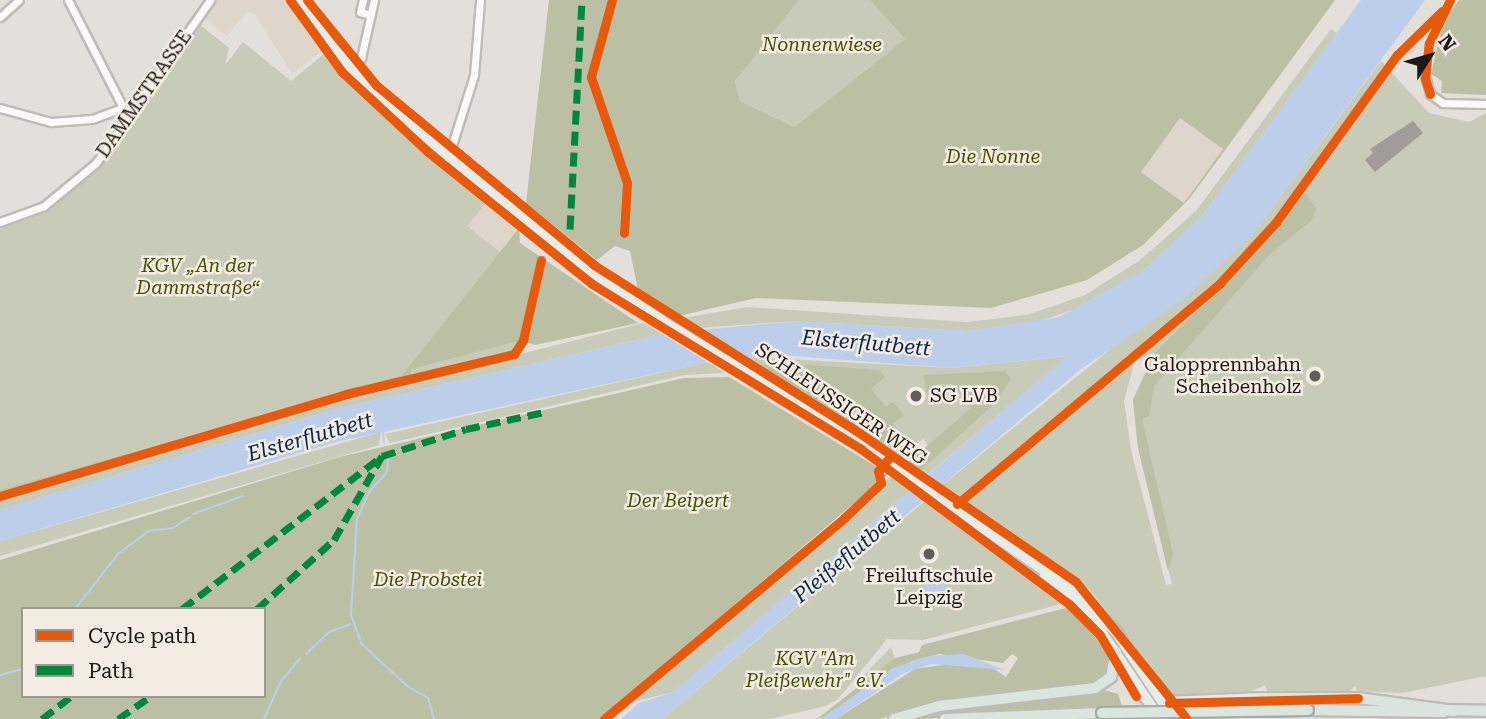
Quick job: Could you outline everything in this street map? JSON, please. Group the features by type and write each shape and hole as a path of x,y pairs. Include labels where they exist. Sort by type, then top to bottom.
{"highway":[{"path":"894,719 939,706 1095,688 1111,677 1116,651"},
{"path":"1264,698 1358,698 1454,711"},
{"path":"1351,711 1397,714 1454,711"},
{"path":"945,719 1102,713 1486,711"},
{"path":"1369,719 1397,714"},
{"path":"992,719 1016,715"}],"main road":[{"name":"SCHLEUSSIGER WEG","path":"298,0 351,70 447,158 568,255 667,324 902,473 1037,568 1058,578 1099,613 1165,702 1174,719"},
{"name":"SCHLEUSSIGER WEG","path":"1037,568 1116,651 1160,719"},
{"path":"1165,702 1264,698"}],"street":[{"path":"0,17 19,0"},
{"path":"68,0 120,109 128,117"},
{"path":"74,8 81,0"},
{"name":"DAMMSTRASSE","path":"0,222 65,191 96,163 210,0"},
{"path":"363,0 360,12 371,15"},
{"path":"351,70 361,58 374,0"},
{"path":"447,158 466,109 480,0"},
{"path":"1425,76 1430,94 1455,107 1486,104"},
{"path":"0,108 62,122 120,109"}],"shaded area":[{"path":"216,0 287,0 322,51 292,74 255,14 247,12 227,36 205,20"},
{"path":"1180,117 1223,149 1184,203 1141,172"},
{"path":"487,202 519,228 500,252 467,226"}],"green space":[{"name":"Die Nonne","path":"549,0 799,0 735,81 740,101 794,127 905,39 870,0 1335,0 1190,198 1143,245 1087,280 991,308 756,298 679,316 638,289 630,251 615,246 597,260 526,203","holes":["1180,118 1223,149 1184,203 1141,172"]},
{"name":"Nonnenwiese","path":"799,0 870,0 905,39 794,127 740,101 735,80"},
{"path":"1459,0 1486,0 1486,95 1441,93 1442,81 1431,74 1443,22"},
{"name":"KGV „An der Dammstraße“","path":"199,24 229,48 225,65 243,42 291,81 324,54 371,103 487,202 467,226 500,252 402,375 0,490 0,226 55,204 88,178"},
{"path":"1331,29 1337,33 1202,216 1145,269 1090,304 1028,325 967,331 794,321 698,328 683,318 747,307 967,322 1027,315 1085,295 1139,261 1196,211"},
{"name":"Galopprennbahn Scheibenholz","path":"1381,61 1429,113 1469,122 1486,113 1486,676 1402,693 1357,691 1355,686 1350,691 1267,691 1265,685 1252,691 1172,696 1090,590 938,489 1253,234","holes":["1154,353 1133,400 1138,448 1172,584 1166,585 1131,450 1124,401 1135,360"]},
{"path":"1303,190 1316,208 1312,220 1270,254 1154,386 1149,416 1142,419 1173,554 1168,571 1138,448 1133,400 1155,353 1260,247"},
{"path":"519,228 520,243 638,323 535,345 520,341 412,369 410,377 0,494 0,490 402,375"},
{"path":"643,323 662,334 336,409 0,510 0,498 299,410"},
{"path":"520,341 514,352 410,377 412,369"},
{"path":"1068,356 923,478 917,474 936,456 923,439 911,448 860,383 782,363 759,365 746,357 952,368"},
{"path":"709,362 724,373 684,375 390,443 385,434"},
{"path":"782,363 879,370 885,377 871,389 886,407 893,402 904,415 893,424 911,448 903,457 759,365"},
{"path":"1005,371 1011,379 995,403 917,474 906,464 971,408 952,384 938,384 926,393 924,375"},
{"name":"Die Probstei","path":"729,377 888,474 601,719 0,719 0,560 343,456 684,378"},
{"path":"381,432 379,445 0,556 0,541"},
{"path":"891,476 910,490 673,692 636,701 632,697"},
{"path":"925,501 1065,603 923,640 887,639 838,699 826,706 770,719 662,719"},
{"path":"1070,607 1113,659 1107,674 1096,683 948,700 880,719 836,719 915,669 964,662 993,668 1006,677 1018,658 1012,654 1003,663 939,654 912,661 826,717 817,719 895,658 919,652 922,645"},
{"name":"KGV \"Am Pleißewehr\" e.V.","path":"891,647 896,662 860,686 857,682"},
{"path":"1104,690 1118,694 1122,706 923,719 922,713"}],"water":[{"path":"1361,0 1425,0 1253,234 1183,300 1081,369 662,719 621,719 639,703 673,692 1067,356 952,368 780,355 709,362 336,442 0,541 0,510 336,409 662,334 794,321 967,331 1059,317 1145,269 1202,216"},
{"path":"941,573 948,592 937,600 929,593 925,597 922,587 930,582 924,579"},
{"path":"964,654 1004,670 932,664 904,673 836,719 821,719 893,668 929,656"}],"pier":[{"path":"694,325 751,360 712,365 657,331"}],"building":[{"path":"1413,121 1423,133 1375,172 1365,160 1373,153 1370,149"}],"waterway":[{"name":"Elsterflutbett","path":"383,430 384,443"},
{"path":"388,460 387,472 369,492 357,519 351,615 361,643 407,686 428,698 434,719"},
{"path":"193,514 243,496"},
{"path":"77,607 118,554 148,531 173,528 190,517"},
{"path":"306,654 329,632 351,624"},
{"path":"264,719 281,681 300,658"},
{"path":"0,675 21,670"}],"marked path":[{"path":"570,229 582,0"},
{"path":"185,607 382,456 466,429 544,412"},
{"path":"259,607 334,540 382,456"},
{"path":"42,719 68,698"},
{"path":"118,719 148,698"}],"cycle path":[{"path":"290,0 342,72 428,152 592,284 861,449 1070,605 1100,635 1136,696"},
{"path":"307,0 376,85 594,265 855,430 1076,582 1187,719"},
{"path":"612,0 591,77 627,183 624,233"},
{"path":"1430,94 1425,79 1429,43 1450,0"},
{"path":"957,504 1220,283 1276,222 1397,55 1442,11"},
{"path":"0,496 346,394 514,354 523,340 541,260"},
{"path":"604,719 844,518 881,483 878,471 888,459"},
{"path":"1169,703 1358,698"}],"place":[{"name":"Galopprennbahn Scheibenholz","path":"1315,376"},
{"name":"SG LVB","path":"916,396"},
{"name":"Freiluftschule Leipzig","path":"929,554"}],"park label":[{"name":"Der Beipert","path":"678,501"}],"water label":[{"name":"Pleißeflutbett","path":"847,556"}]}
